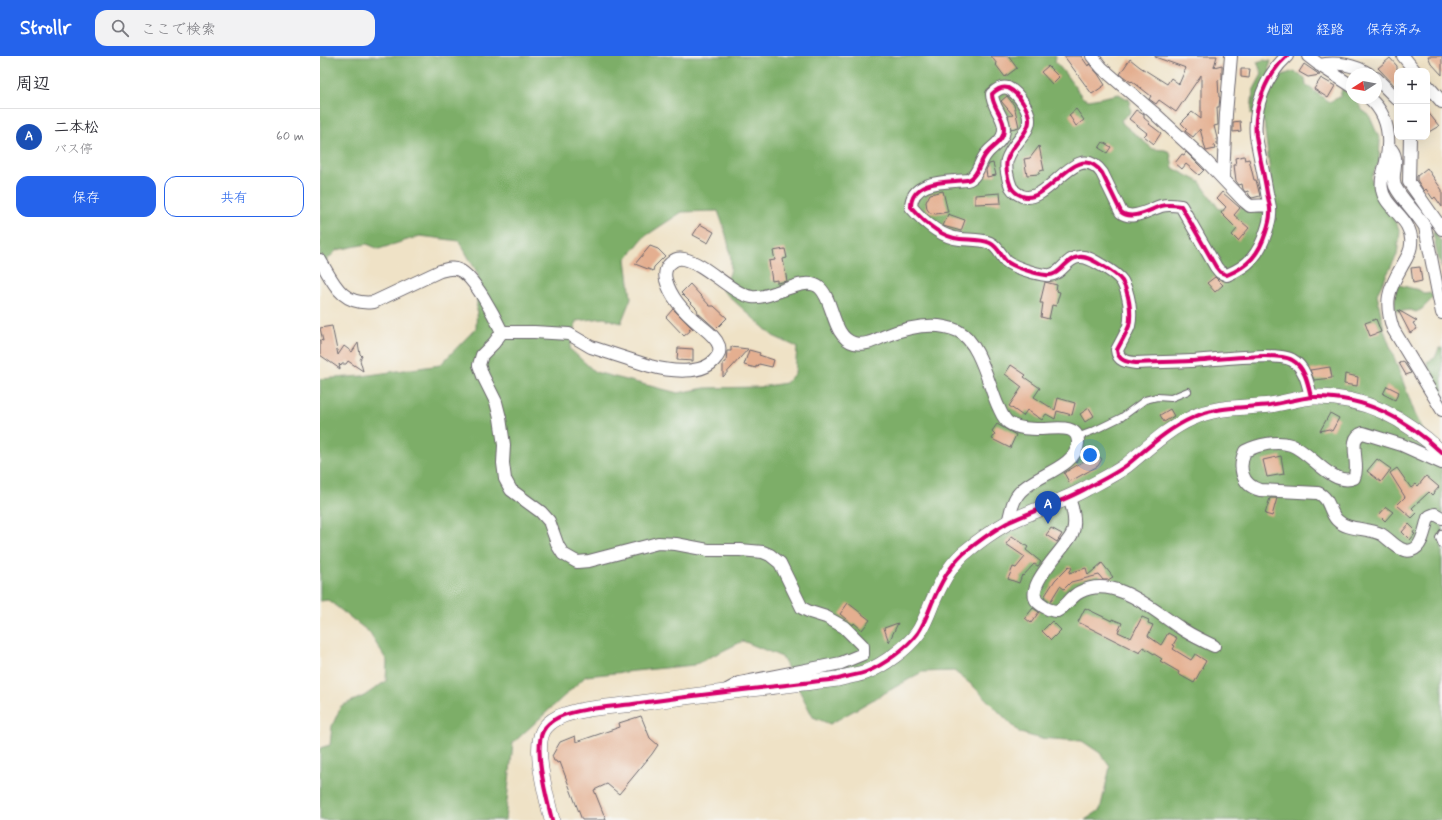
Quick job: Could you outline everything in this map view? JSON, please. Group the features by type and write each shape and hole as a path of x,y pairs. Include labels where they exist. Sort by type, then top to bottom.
{"street":[{"path":"1092,56 1102,68 1153,112 1223,178 1250,206 1269,205"},
{"path":"1223,178 1231,56"},
{"path":"1288,56 1268,82 1260,101 1257,114 1256,135 1270,214 1267,229 1258,253 1246,265 1227,275 1220,272 1216,267 1181,206 1162,206 1134,215 1124,215 1121,212 1102,173 1098,168 1089,163 1081,163 1072,168 1034,196 1027,198 1016,193 1008,176 1007,161 1026,131 1029,123 1029,116 1023,102 1012,90 1005,87 998,89 992,94 993,104 1004,123 1003,134 996,145 987,153 975,175 970,179 928,184 919,190 911,199 911,207 928,224 947,235 959,239 988,243 996,247 1008,262 1029,271 1052,276 1074,258 1085,256 1112,270 1122,281 1130,312 1129,324 1117,350 1120,358 1125,362 1136,363 1248,357 1284,357 1293,360 1299,366 1307,379 1311,397"},
{"path":"1308,56 1346,82"},
{"path":"1403,56 1413,68"},
{"path":"1319,65 1330,63 1346,64 1356,68"},
{"path":"1382,84 1394,96"},
{"path":"1430,88 1441,99"},
{"path":"1375,104 1381,112 1388,133 1389,147 1382,190 1389,202 1406,224 1412,242 1408,257 1389,290 1388,303 1390,318 1393,329 1442,410"},
{"path":"1410,140 1409,182 1442,229"},
{"path":"1389,147 1395,154 1396,158 1394,176 1395,186 1425,227 1442,313"},
{"path":"502,332 550,332 569,334 591,347 660,369 680,370 702,368 713,362 718,356 720,350 710,333 682,310 668,287 665,270 669,264 680,258 704,268 738,290 753,297 769,295 802,285 808,284 817,286 823,292 840,332 846,339 854,343 864,344 905,329 926,326 938,326 958,332 964,335 974,346 996,401 1006,420 1013,425 1027,428 1067,429 1074,432 1077,437 1078,442 1074,455 1019,493 1012,506 1008,523"},
{"path":"320,260 334,285 342,294 351,300 363,303 374,302 440,271 451,268 460,270 476,287 489,305 502,332"},
{"path":"502,332 482,355 479,365 496,402 500,418 504,444 503,463 505,480 511,490 541,512 549,521 558,546 563,554 577,562 658,543 676,544 708,550 763,552 770,555 780,563 797,601 802,608 826,617 844,627 863,646 863,654 847,661 740,683 723,692"},
{"path":"552,820 546,796 539,753 543,731 551,722 560,717 577,712 723,692 838,679 866,672 886,662 902,649 918,632 942,581 952,566 962,555 989,534 1008,523 1069,498 1126,466 1175,426 1193,417 1212,411 1272,405 1311,397 1343,399 1368,405 1410,425 1442,453"},
{"path":"1442,463 1402,445 1363,433 1358,434 1354,439 1356,475 1351,479 1344,480 1334,476 1306,453 1290,444 1268,444 1252,448 1245,451 1241,464 1244,478 1253,488 1260,490 1318,493 1326,499 1336,519 1342,524 1367,529 1381,534 1404,550 1411,551 1420,544 1428,518 1430,516 1435,514 1442,518"},
{"path":"1069,498 1073,507 1074,521 1072,534 1037,582 1034,592 1036,602 1044,608 1057,611 1080,592 1092,588 1119,590 1134,597 1180,628 1214,646"}],"lane":[{"path":"1077,437 1122,417 1145,400 1157,397 1171,398 1188,390"},
{"path":"1442,533 1439,538 1442,545"}],"green space":[{"path":"320,56 1056,56 1055,62 1083,98 1089,100 1119,94 1129,100 1131,112 1121,120 1123,124 1153,149 1170,152 1173,168 1200,182 1219,209 1246,207 1257,210 1272,190 1264,122 1251,114 1253,91 1262,74 1257,62 1263,60 1271,61 1269,68 1274,78 1294,71 1305,79 1306,85 1329,102 1340,97 1343,89 1346,92 1346,104 1359,104 1362,110 1369,115 1380,140 1379,162 1371,178 1400,231 1397,255 1377,294 1384,330 1415,414 1442,470 1442,820 1085,820 1100,810 1110,767 1100,753 1082,741 1038,738 1020,733 973,686 954,671 922,672 830,724 813,717 782,657 743,641 694,665 586,676 513,743 505,820 320,820 320,748 330,745 332,726 341,706 364,696 386,681 387,661 369,632 328,600 320,601 320,379 362,376 440,365 476,328 478,274 459,241 420,236 379,249 367,244 337,250 320,267","holes":["718,211 730,250 731,266 730,273 722,290 773,336 797,347 795,373 786,383 760,387 705,388 678,393 595,372 570,349 576,321 604,318 621,323 631,298 626,259 644,237 682,212"]},
{"path":"1433,232 1436,232 1439,239 1442,241 1442,269 1437,254"},
{"path":"1399,285 1419,290 1425,294 1430,293 1434,297 1422,309 1416,312 1410,310 1398,312 1394,308 1396,289"},
{"path":"1442,347 1442,394 1430,376 1427,362 1435,358 1439,348"}],"building":[{"path":"991,56 1008,56 1017,68 1005,77"},
{"path":"1064,56 1081,56 1088,66 1089,64 1098,74 1105,85 1092,94"},
{"path":"1155,56 1217,56 1214,67 1222,65 1222,79 1218,80 1220,97 1219,107 1217,107 1218,125 1214,126 1217,138 1217,145 1214,146 1215,149 1206,151 1200,129 1193,137 1185,131 1187,129 1181,123 1192,112 1201,119 1201,75 1176,112 1159,100 1156,104 1149,99 1151,96 1132,81 1131,82 1120,74 1130,59 1167,84 1171,78 1179,84 1186,68"},
{"path":"1428,56 1442,56 1442,75 1431,63"},
{"path":"1390,58 1397,66 1397,68 1394,68 1394,85 1382,72 1382,68 1378,68"},
{"path":"1304,64 1320,75 1308,77 1299,72"},
{"path":"1048,66 1059,77 1052,84 1041,72"},
{"path":"1241,69 1250,69 1249,78 1241,77"},
{"path":"1321,78 1335,86 1328,98 1314,89"},
{"path":"1007,96 1014,105 1019,127 1011,129 1008,116 1013,115 1001,101"},
{"path":"1076,109 1084,120 1076,126 1069,115"},
{"path":"1136,110 1144,115 1144,118 1150,123 1149,124 1161,133 1154,144 1144,136 1147,133 1129,119"},
{"path":"1430,115 1439,126 1430,131"},
{"path":"1240,121 1241,131 1233,132 1233,122"},
{"path":"1103,142 1111,147 1107,153 1099,148"},
{"path":"1039,146 1044,170 1040,171 1039,174 1027,175 1024,159 1030,158"},
{"path":"1186,152 1204,170 1199,175 1186,164 1182,169 1175,163 1182,154 1184,155"},
{"path":"1244,156 1245,160 1249,159 1260,196 1252,198 1248,191 1245,192 1242,184 1239,185 1236,181 1234,165 1236,165 1235,158"},
{"path":"993,163 996,175 987,177 986,170 989,164"},
{"path":"1427,168 1442,190 1442,207 1435,197 1433,199 1426,189 1424,191 1417,180 1417,176"},
{"path":"943,191 948,212 936,214 930,213 927,209 926,202 930,194"},
{"path":"1222,192 1240,208 1234,215 1249,228 1238,241 1232,235 1237,229 1221,213 1226,207 1217,198"},
{"path":"1000,193 1001,203 975,204 975,195"},
{"path":"948,214 965,220 961,231 943,226"},
{"path":"700,224 714,232 708,243 693,235"},
{"path":"650,246 658,249 665,256 654,267 653,271 635,264"},
{"path":"785,249 787,258 783,259 787,281 777,283 777,280 772,281 769,261 775,260 773,251"},
{"path":"1420,267 1422,281 1413,283 1411,268"},
{"path":"1215,277 1223,285 1215,292 1207,283"},
{"path":"1045,282 1057,285 1056,291 1060,292 1056,306 1052,305 1049,319 1041,317 1043,303 1040,303"},
{"path":"690,284 710,306 714,306 727,318 716,329 698,313 697,309 681,293"},
{"path":"673,309 693,329 692,330 689,328 690,331 684,336 666,317"},
{"path":"1398,310 1417,321 1413,323 1417,329 1410,333"},
{"path":"1376,319 1381,332 1370,336 1365,323"},
{"path":"332,326 338,355 344,346 352,352 358,343 360,354 362,356 360,360 363,371 348,361 346,364 342,364 341,366 339,364 340,369 320,355 320,340 323,341 320,328"},
{"path":"731,347 748,349 723,377 723,363 726,362 727,351 731,351"},
{"path":"678,348 693,349 693,361 677,360"},
{"path":"749,350 760,353 759,355 774,360 772,367 759,364 756,368 744,365"},
{"path":"1403,361 1411,373 1406,375 1399,363"},
{"path":"1011,365 1026,375 1024,377 1040,388 1034,397 1055,410 1058,398 1075,403 1072,415 1057,411 1055,419 1046,414 1042,420 1027,410 1023,416 1009,406 1022,387 1005,374"},
{"path":"1330,367 1332,378 1314,380 1310,370"},
{"path":"1345,374 1358,377 1357,386 1344,384"},
{"path":"1387,386 1399,392 1395,400 1383,394"},
{"path":"1089,408 1094,416 1085,422 1080,414"},
{"path":"1170,409 1174,416 1164,422 1160,415"},
{"path":"1330,413 1339,418 1332,431 1329,429 1320,431"},
{"path":"997,424 1016,435 1010,448 992,439 995,434 992,431"},
{"path":"1093,452 1102,459 1098,466 1069,482 1064,473 1089,458"},
{"path":"1281,456 1284,474 1267,477 1263,460"},
{"path":"1377,459 1391,469 1381,482 1367,471"},
{"path":"1397,468 1411,488 1416,484 1418,486 1426,476 1439,487 1432,495 1429,492 1412,508 1417,513 1412,518 1397,505 1405,497 1390,473"},
{"path":"1270,498 1277,498 1272,516 1265,514"},
{"path":"1386,507 1393,512 1385,521 1379,515"},
{"path":"1409,524 1415,530 1413,533 1415,534 1410,540 1402,532"},
{"path":"1051,528 1062,534 1057,542 1046,535"},
{"path":"1012,536 1028,547 1026,550 1041,562 1038,566 1034,564 1023,576 1022,575 1019,583 1008,579 1013,567 1016,568 1025,557 1006,544"},
{"path":"1102,563 1113,577 1108,580 1103,580 1099,575 1071,582 1064,589 1060,586 1050,602 1044,597 1055,580 1069,566 1072,568 1069,573 1086,568 1088,575"},
{"path":"848,603 870,620 862,630 854,623 853,625 840,614"},
{"path":"1033,608 1039,612 1031,623 1025,618"},
{"path":"1085,608 1112,621 1112,619 1122,623 1118,632 1131,638 1142,617 1149,620 1148,623 1153,625 1148,636 1161,645 1168,633 1177,638 1173,645 1175,646 1173,649 1191,660 1195,654 1206,661 1194,683 1178,674 1179,672 1160,661 1162,659 1143,647 1140,653 1078,622"},
{"path":"1052,621 1061,630 1051,640 1042,631"},
{"path":"898,623 889,642 884,628"},
{"path":"641,716 650,738 658,745 619,794 607,784 594,790 606,820 582,820 560,762 557,763 554,761 552,756 560,742 575,736 576,742 620,727 619,723"}],"cycle path":[{"path":"1287,56 1267,82 1262,93 1257,114 1256,136 1270,209 1270,218 1263,240 1256,253 1241,268 1227,275 1220,272 1216,267 1181,206 1164,205 1141,214 1125,214 1121,212 1102,173 1092,164 1082,163 1072,167 1042,192 1032,196 1022,196 1016,193 1011,187 1006,163 1010,152 1028,127 1029,120 1028,112 1022,101 1008,88 999,89 992,94 994,104 1002,119 1004,129 1002,138 985,156 973,177 969,180 941,182 920,189 915,193 912,199 911,207 932,228 939,232 953,238 979,240 990,243 997,249 1006,261 1025,270 1051,275 1056,273 1074,258 1082,257 1093,260 1118,276 1126,291 1130,315 1129,326 1117,350 1121,359 1136,363 1259,356 1284,357 1292,360 1303,371 1311,397"},
{"path":"552,820 544,788 539,750 540,739 543,731 554,720 567,714 586,710 838,679 873,669 887,661 901,650 918,633 945,577 958,559 973,546 1007,523 1067,498 1112,474 1127,465 1158,439 1174,428 1201,414 1220,409 1270,405 1302,398 1313,397 1350,400 1367,405 1399,420 1414,429 1442,453"}],"place":[{"name":"二本松","path":"1048,524"}]}
